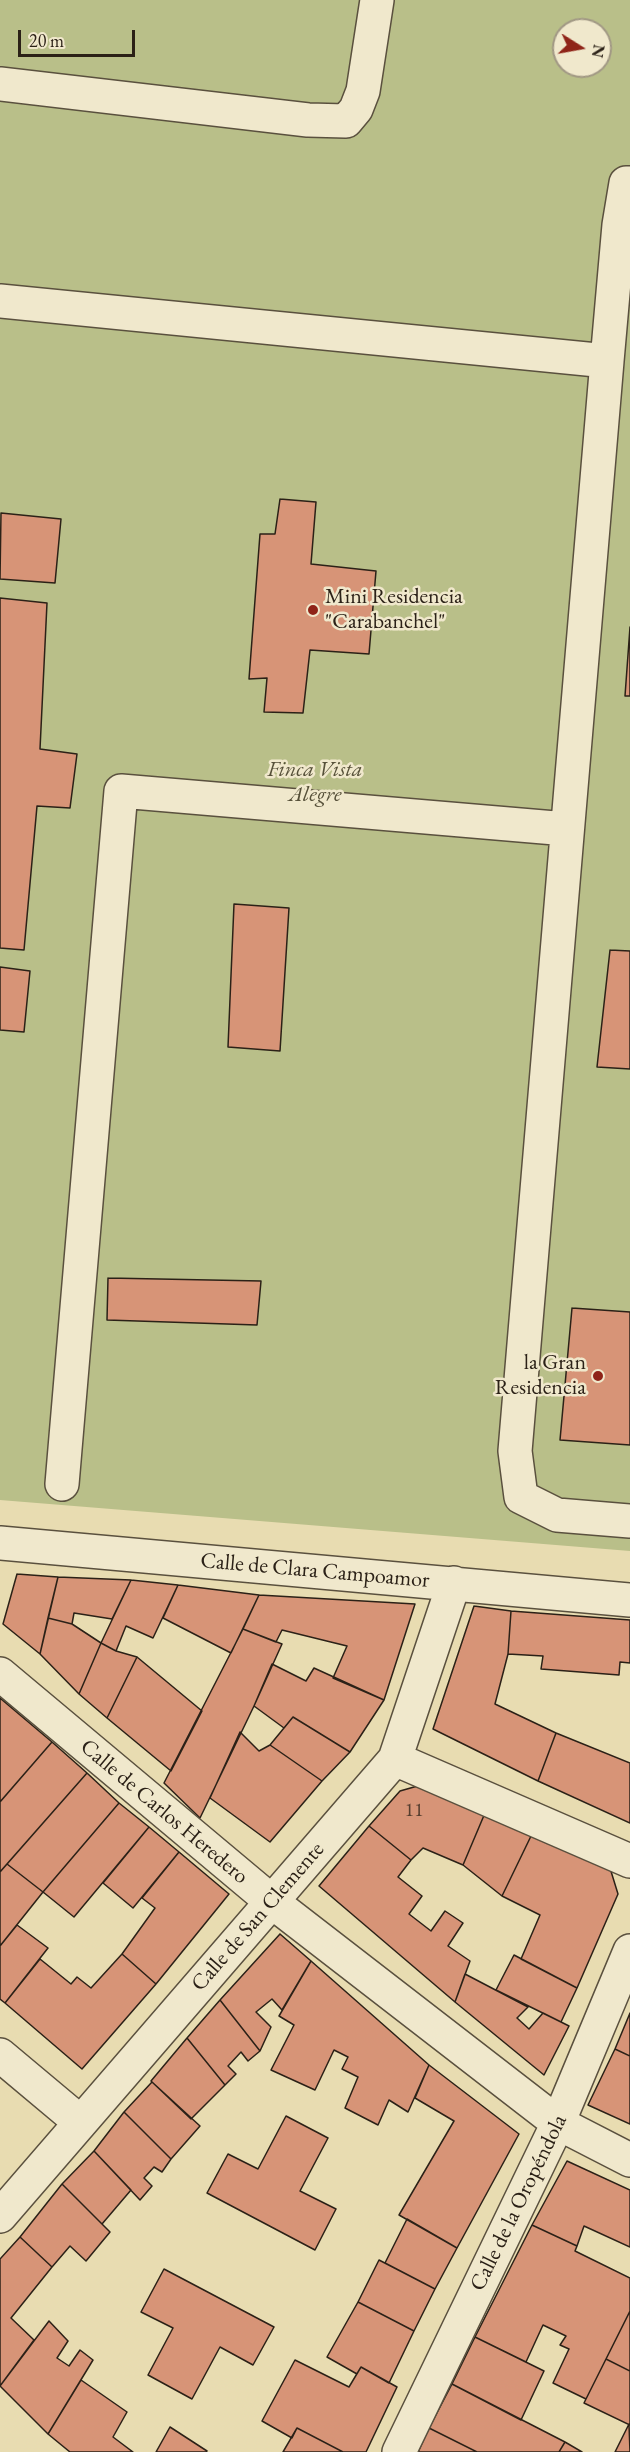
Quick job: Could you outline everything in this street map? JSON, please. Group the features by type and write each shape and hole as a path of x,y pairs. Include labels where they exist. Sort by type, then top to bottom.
{"street":[{"path":"0,84 308,120 346,121 356,109 363,91 376,0"},
{"path":"629,175 619,225 515,1451 521,1497 557,1515 630,1521"},
{"path":"0,301 607,361"},
{"path":"62,1484 121,791 567,829"},
{"name":"Calle de Clara Campoamor","path":"0,1543 630,1600"},
{"name":"Calle de San Clemente","path":"0,2216 395,1759 454,1583"},
{"name":"Calle de Carlos Heredero","path":"0,1674 271,1901 558,2123 630,2160"},
{"path":"395,1759 630,1861"},
{"name":"Calle de la Oropéndola","path":"399,2452 558,2123 630,1951"},
{"path":"0,2055 80,2122"}],"green space":[{"name":"Finca Vista Alegre","path":"0,0 630,0 630,1551 0,1500"}],"building":[{"name":"Mini Residencia \"Carabanchel\"","path":"280,499 316,502 311,564 376,571 369,654 310,650 303,713 264,712 267,678 249,679 260,534 275,534"},
{"path":"1,513 61,519 55,583 0,579"},
{"path":"0,598 47,603 40,749 77,754 70,808 37,806 24,950 0,948"},
{"path":"630,627 630,696 625,696"},
{"path":"234,904 289,908 280,1051 228,1047"},
{"path":"610,950 630,951 630,1069 597,1067"},
{"path":"0,967 30,971 24,1032 0,1030"},
{"path":"108,1278 261,1281 257,1325 107,1320"},
{"name":"la Gran Residencia","path":"572,1308 630,1312 630,1445 560,1440"},
{"path":"17,1574 58,1577 40,1654 3,1624"},
{"path":"58,1577 131,1580 112,1619 74,1613 72,1624 48,1618"},
{"path":"131,1580 178,1585 153,1638 126,1626 116,1651 101,1643"},
{"path":"178,1585 259,1595 231,1653 163,1618"},
{"path":"259,1595 415,1604 384,1700 333,1678 347,1646 282,1630 276,1642 243,1629"},
{"path":"474,1606 511,1611 508,1654 495,1704 556,1733 538,1781 433,1729"},
{"path":"511,1611 630,1620 630,1663 620,1662 619,1675 541,1669 543,1656 508,1654"},
{"path":"48,1618 72,1624 101,1643 79,1694 40,1654"},
{"path":"243,1629 282,1644 200,1818 164,1783"},
{"path":"101,1643 116,1651 137,1657 107,1718 79,1694"},
{"path":"137,1657 202,1711 171,1771 107,1718"},
{"path":"272,1664 306,1681 314,1668 384,1700 350,1752 293,1717 284,1728 254,1706"},
{"path":"0,1698 52,1742 0,1802"},
{"path":"293,1717 350,1752 322,1781 270,1745"},
{"path":"240,1732 259,1751 270,1745 322,1781 270,1842 210,1798"},
{"path":"556,1733 630,1763 630,1823 538,1781"},
{"path":"52,1742 87,1773 0,1872 0,1802"},
{"path":"87,1773 119,1803 43,1892 7,1864"},
{"path":"421,1785 485,1813 463,1865 423,1848 411,1860 369,1826 400,1791"},
{"path":"119,1803 149,1827 74,1917 43,1892"},
{"path":"485,1813 532,1834 502,1896 463,1865"},
{"path":"369,1826 411,1860 398,1877 422,1896 409,1914 431,1931 445,1911 463,1923 448,1946 470,1961 455,2002 319,1886"},
{"path":"149,1827 179,1852 133,1908 103,1883"},
{"path":"532,1834 610,1868 618,1894 577,1988 521,1959 540,1915 502,1896"},
{"path":"179,1852 229,1894 156,1984 122,1954 155,1908 142,1898"},
{"path":"7,1864 43,1892 0,1946 0,1872"},
{"path":"17,1925 48,1948 5,2003 0,1999 0,1946"},
{"path":"280,1934 311,1961 282,2010 272,1999 256,2012 271,2027 260,2051 220,2000"},
{"path":"122,1954 156,1984 82,2069 5,2003 40,1959 71,1984 77,1977 91,1988"},
{"path":"514,1955 577,1988 561,2022 496,1990"},
{"path":"311,1961 429,2065 408,2112 389,2100 378,2125 345,2108 358,2077 342,2069 348,2057 334,2050 315,2090 271,2070 294,2025 279,2016"},
{"path":"465,1974 528,2007 517,2018 529,2029 543,2013 569,2026 544,2075 455,2002"},
{"path":"220,2000 260,2051 248,2061 241,2052 228,2066 236,2074 225,2085 187,2038"},
{"path":"630,2013 630,2056 615,2049"},
{"path":"187,2038 225,2085 191,2119 151,2081"},
{"path":"615,2049 630,2056 630,2124 588,2105"},
{"path":"429,2065 519,2134 457,2248 399,2215 454,2121 415,2098"},
{"path":"152,2082 200,2126 171,2159 124,2112"},
{"path":"124,2112 171,2159 162,2172 154,2167 144,2178 152,2186 140,2200 94,2151"},
{"path":"286,2116 328,2138 300,2191 336,2209 315,2250 207,2193 228,2154 258,2169"},
{"path":"94,2151 131,2190 102,2224 62,2184"},
{"path":"567,2161 630,2190 630,2247 584,2226 577,2246 532,2225"},
{"path":"62,2184 110,2232 86,2261 70,2246 52,2267 20,2237"},
{"path":"407,2219 457,2248 435,2289 385,2263"},
{"path":"532,2225 577,2246 575,2251 630,2278 630,2311 586,2399 553,2383 569,2349 560,2345 566,2336 543,2325 526,2362 475,2337"},
{"path":"20,2237 52,2267 11,2318 34,2340 0,2386 0,2259"},
{"path":"379,2260 435,2289 414,2331 358,2302"},
{"path":"164,2269 274,2327 253,2365 220,2347 192,2399 148,2375 173,2328 141,2312"},
{"path":"358,2302 414,2331 389,2383 361,2367 357,2374 327,2357"},
{"path":"630,2311 630,2371 606,2359"},
{"path":"49,2321 68,2341 57,2358 69,2366 80,2350 93,2360 48,2434 0,2386"},
{"path":"475,2337 544,2371 521,2420 452,2384"},
{"path":"606,2359 630,2371 630,2425 584,2403"},
{"path":"295,2360 349,2387 361,2367 397,2387 366,2452 343,2452 297,2428 292,2438 262,2421"},
{"path":"81,2380 127,2412 113,2437 133,2452 70,2452 48,2434"},
{"path":"452,2384 565,2442 559,2452 477,2452 429,2428"},
{"path":"629,2424 630,2452 615,2452"},
{"path":"170,2427 207,2451 156,2452"},
{"path":"297,2428 343,2452 283,2452"},
{"path":"429,2428 477,2452 418,2452"},
{"path":"565,2442 582,2452 559,2452"}],"place":[{"name":"Mini Residencia \"Carabanchel\"","path":"313,610"},
{"name":"la Gran Residencia","path":"598,1376"}]}
